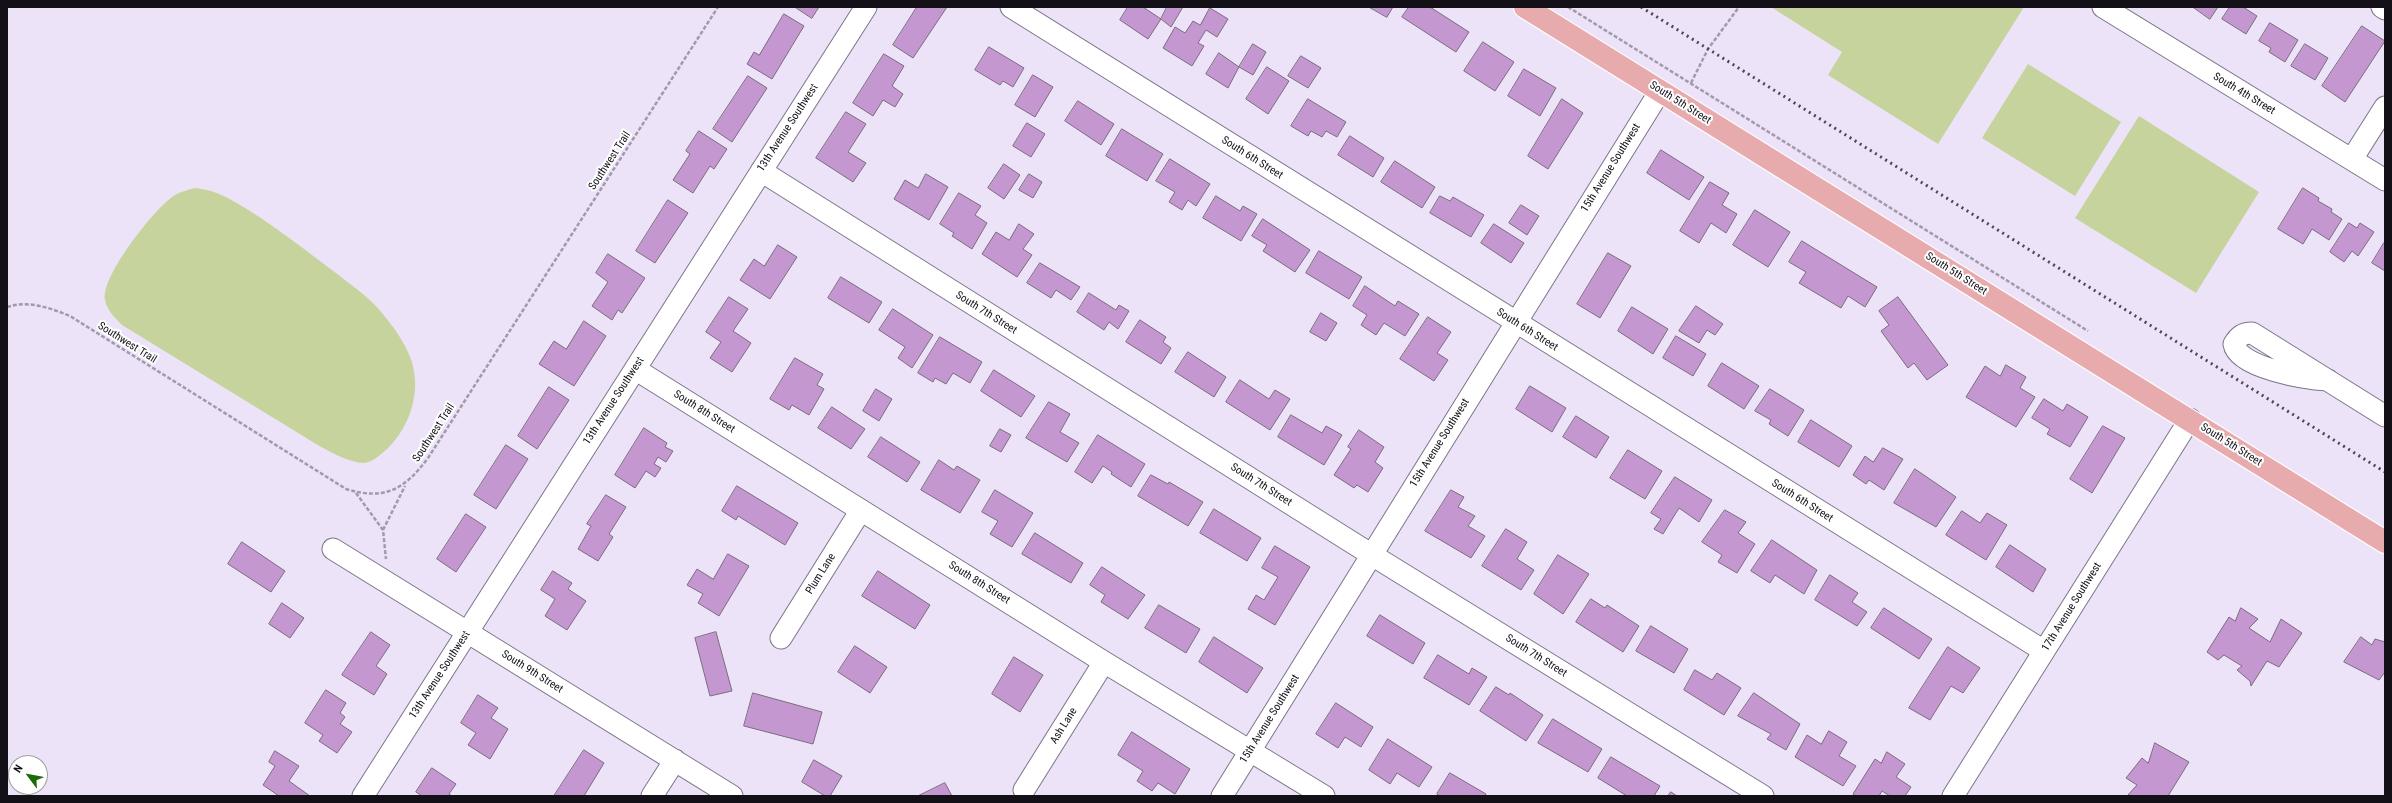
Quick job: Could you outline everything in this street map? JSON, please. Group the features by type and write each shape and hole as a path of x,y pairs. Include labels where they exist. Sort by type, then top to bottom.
{"main road":[{"name":"South 5th Street","path":"1525,7 2190,419 2385,542"}],"street":[{"name":"13th Avenue Southwest","path":"363,796 866,7"},
{"name":"South 6th Street","path":"1011,7 1515,323 2044,651"},
{"name":"South 4th Street","path":"2103,7 2385,180"},
{"name":"15th Avenue Southwest","path":"1222,796 1660,91"},
{"path":"2352,159 2385,107"},
{"name":"South 7th Street","path":"761,171 1372,555 1763,796"},
{"name":"South 8th Street","path":"635,369 1104,662 1324,796"},
{"path":"2328,380 2385,416"},
{"name":"17th Avenue Southwest","path":"1953,796 2190,419"},
{"name":"Plum Lane","path":"781,638 861,510"},
{"name":"South 9th Street","path":"333,549 732,796"},
{"name":"Ash Lane","path":"1024,790 1104,662"},
{"path":"652,796 675,760"}],"path":[{"name":"Southwest Trail","path":"7,307 28,304 41,305 70,316 346,489 370,494 390,491 405,485 433,451 718,7"},
{"path":"1568,7 2088,332"},
{"path":"1691,83 1708,49 1739,7"},
{"path":"388,562 384,556 383,530 405,485"},
{"path":"356,492 383,530"}],"green space":[{"path":"1771,7 2024,7 1938,144 1828,75 1842,52"},
{"path":"2028,64 2121,122 2075,196 1982,138"},
{"path":"2139,116 2259,192 2196,293 2075,218"},
{"path":"195,188 211,191 226,197 250,211 295,242 373,303 396,331 407,350 412,363 415,376 413,402 409,415 396,439 376,458 364,463 352,461 321,447 122,325 109,310 105,300 106,289 111,276 119,261 141,229 172,197 180,192"}],"building":[{"path":"795,7 819,7 812,18"},
{"path":"917,7 947,7 913,58 893,45"},
{"path":"1128,7 1143,7 1161,19 1148,39 1120,20"},
{"path":"1167,7 1183,7 1171,27 1161,19"},
{"path":"1369,7 1393,7 1387,17"},
{"path":"1409,7 1430,7 1469,32 1456,52 1402,17"},
{"path":"2193,7 2218,7 2210,19"},
{"path":"2230,7 2243,7 2257,16 2246,34 2222,19"},
{"path":"1210,8 1228,19 1217,37 1206,30 1198,43 1204,46 1192,66 1163,48 1175,27 1185,33 1193,21 1200,25"},
{"path":"784,14 804,26 772,79 747,64 754,52 759,55"},
{"path":"2270,23 2298,40 2285,62 2269,52 2271,48 2259,41"},
{"path":"2362,26 2385,41 2345,102 2322,86"},
{"path":"1483,42 1514,62 1495,91 1464,71"},
{"path":"1253,44 1266,52 1253,75 1239,67"},
{"path":"2305,44 2328,58 2315,80 2291,66"},
{"path":"989,47 1024,68 1013,87 1003,81 1000,85 975,70"},
{"path":"1219,53 1239,67 1228,88 1206,74"},
{"path":"884,54 904,66 892,86 903,94 895,107 883,100 873,116 853,103"},
{"path":"1301,56 1321,68 1308,88 1288,76"},
{"path":"1267,67 1289,81 1268,114 1246,99"},
{"path":"1524,69 1556,88 1540,116 1508,96"},
{"path":"1033,75 1053,87 1035,117 1015,105"},
{"path":"748,76 767,88 732,142 713,129"},
{"path":"1308,99 1346,122 1337,137 1326,131 1322,137 1311,131 1308,136 1291,126"},
{"path":"1562,99 1583,113 1548,169 1528,156"},
{"path":"1078,101 1114,124 1101,145 1065,121"},
{"path":"846,112 866,124 848,152 866,163 853,182 816,158"},
{"path":"1027,123 1045,134 1031,157 1013,146"},
{"path":"1122,129 1163,154 1147,181 1106,156"},
{"path":"699,131 727,149 714,169 710,166 693,193 673,180 690,154 686,151"},
{"path":"1350,136 1384,158 1373,177 1338,155"},
{"path":"1661,150 1704,177 1689,200 1647,173"},
{"path":"1170,159 1210,184 1196,206 1188,200 1182,210 1169,202 1175,192 1156,181"},
{"path":"1395,161 1435,187 1422,208 1381,182"},
{"path":"1004,164 1020,175 1004,199 988,188"},
{"path":"926,174 948,187 929,220 894,199 905,180 918,188"},
{"path":"1029,174 1042,182 1033,198 1019,190"},
{"path":"1710,182 1729,193 1722,205 1737,214 1726,233 1711,223 1699,243 1680,231"},
{"path":"2303,188 2319,198 2318,201 2332,209 2331,212 2342,219 2329,240 2312,229 2303,244 2278,229"},
{"path":"959,193 981,206 975,215 987,223 972,249 952,236 954,233 940,224"},
{"path":"1216,196 1240,211 1243,206 1257,214 1241,241 1203,218"},
{"path":"1440,196 1450,201 1453,197 1484,215 1471,237 1430,213"},
{"path":"668,200 688,213 655,263 636,251"},
{"path":"1521,205 1539,216 1527,235 1509,223"},
{"path":"1755,210 1790,232 1768,267 1733,245"},
{"path":"1263,219 1310,250 1295,272 1263,251 1267,245 1252,236"},
{"path":"2349,223 2357,228 2360,223 2374,232 2358,256 2352,251 2344,262 2330,252"},
{"path":"1019,224 1034,234 1023,249 1032,255 1017,277 982,254 996,232 1009,240"},
{"path":"1494,224 1524,243 1511,263 1481,243"},
{"path":"1802,241 1877,287 1865,307 1848,296 1841,308 1799,283 1806,272 1789,262"},
{"path":"2384,243 2385,244 2385,271 2372,263"},
{"path":"778,245 797,257 770,299 740,280 754,259 764,266"},
{"path":"1319,251 1362,277 1349,299 1306,273"},
{"path":"1608,253 1631,266 1600,318 1577,304"},
{"path":"608,254 645,278 622,313 618,310 612,320 592,306 608,282 596,273"},
{"path":"1040,263 1080,287 1071,300 1056,290 1051,298 1027,283"},
{"path":"841,277 882,302 869,323 828,298"},
{"path":"1365,286 1395,306 1398,301 1419,314 1405,336 1384,323 1376,335 1361,325 1367,315 1353,306"},
{"path":"1089,293 1116,310 1119,305 1129,311 1118,329 1109,322 1104,330 1077,312"},
{"path":"729,297 748,309 733,331 751,343 732,372 710,358 721,342 706,332"},
{"path":"1898,297 1948,365 1927,380 1914,363 1908,368 1881,331 1889,325 1879,311"},
{"path":"1696,306 1723,324 1715,335 1707,330 1699,343 1679,331"},
{"path":"1632,307 1668,329 1653,354 1618,331"},
{"path":"893,309 933,335 912,368 898,358 905,347 879,330"},
{"path":"1321,313 1337,323 1326,341 1310,332"},
{"path":"1428,317 1451,332 1437,353 1448,360 1434,381 1400,359"},
{"path":"1140,320 1166,337 1163,342 1171,348 1161,364 1126,342"},
{"path":"584,321 606,336 574,386 539,364 554,341 566,349"},
{"path":"1676,336 1706,354 1693,376 1663,358"},
{"path":"940,337 982,362 970,383 953,373 946,384 935,378 933,382 918,373"},
{"path":"1188,352 1226,377 1214,397 1175,372"},
{"path":"795,358 823,374 817,385 824,389 809,415 792,405 789,410 770,399"},
{"path":"1722,363 1759,386 1744,409 1708,386"},
{"path":"2006,365 2026,377 2020,388 2035,397 2016,427 1966,397 1985,366 2000,376"},
{"path":"994,370 1035,396 1021,417 981,391"},
{"path":"1240,380 1269,399 1275,390 1290,399 1270,430 1226,402"},
{"path":"1530,386 1566,408 1552,432 1516,409"},
{"path":"549,387 569,400 537,449 518,436"},
{"path":"876,389 892,399 879,421 863,411"},
{"path":"1770,389 1804,410 1788,436 1769,424 1771,420 1755,411"},
{"path":"2044,399 2063,411 2067,404 2088,417 2070,447 2047,434 2050,429 2032,418"},
{"path":"1049,402 1070,414 1060,432 1079,443 1067,462 1026,438"},
{"path":"832,407 865,429 851,449 818,428"},
{"path":"1291,415 1322,433 1326,426 1342,435 1324,465 1278,437"},
{"path":"1576,416 1609,437 1596,458 1563,437"},
{"path":"1811,420 1852,446 1839,467 1798,442"},
{"path":"2103,426 2125,438 2092,493 2070,479"},
{"path":"644,428 667,443 665,447 673,451 666,462 658,457 654,464 661,468 655,477 646,471 635,488 615,475"},
{"path":"1000,429 1011,435 1001,452 990,446"},
{"path":"1359,430 1384,447 1375,462 1383,468 1368,492 1357,485 1354,488 1334,475 1351,449 1348,447"},
{"path":"1098,435 1145,464 1131,487 1111,474 1112,472 1103,466 1092,483 1075,472"},
{"path":"881,437 920,462 907,482 868,457"},
{"path":"506,445 528,459 496,509 474,495"},
{"path":"1883,448 1903,459 1884,490 1869,480 1866,484 1853,475 1865,456 1873,462"},
{"path":"1628,450 1662,471 1645,499 1610,478"},
{"path":"939,460 954,470 957,466 980,480 960,513 921,490"},
{"path":"1915,469 1956,497 1936,527 1894,503"},
{"path":"1151,475 1168,484 1169,482 1203,502 1188,526 1138,496"},
{"path":"1675,477 1712,500 1699,522 1679,508 1663,534 1654,529 1661,519 1651,513"},
{"path":"737,486 798,523 785,545 738,516 736,520 722,511"},
{"path":"995,490 1033,513 1012,547 990,534 998,521 982,512"},
{"path":"1451,490 1464,497 1458,507 1475,516 1468,526 1485,536 1471,558 1425,531"},
{"path":"606,495 626,507 609,534 613,537 598,561 578,549 591,526 587,524"},
{"path":"1214,509 1261,538 1247,561 1200,533"},
{"path":"1725,510 1746,522 1738,533 1755,544 1737,573 1718,562 1722,555 1702,542"},
{"path":"1962,511 1980,523 1987,513 2007,525 1986,560 1946,535"},
{"path":"466,514 486,527 456,572 437,559"},
{"path":"1506,529 1527,542 1517,559 1534,570 1521,590 1482,566"},
{"path":"1035,533 1083,563 1071,583 1022,554"},
{"path":"1772,540 1817,570 1804,594 1775,575 1770,583 1751,571"},
{"path":"242,542 285,571 271,592 228,564"},
{"path":"2010,545 2046,569 2033,592 1996,567"},
{"path":"1275,546 1310,567 1275,625 1248,609 1256,595 1264,600 1278,577 1262,568"},
{"path":"728,554 749,566 719,616 698,603 703,594 687,585 697,569 713,579"},
{"path":"1558,555 1589,574 1563,614 1534,594"},
{"path":"1102,567 1145,595 1128,619 1101,602 1105,595 1090,585"},
{"path":"553,571 572,583 568,589 586,601 567,630 545,616 555,599 541,590"},
{"path":"878,571 930,605 915,629 862,596"},
{"path":"1830,575 1858,593 1852,602 1867,612 1857,626 1815,600"},
{"path":"1591,599 1605,608 1607,605 1639,626 1623,652 1576,622"},
{"path":"282,603 304,618 290,638 269,624"},
{"path":"1159,605 1200,629 1186,653 1145,628"},
{"path":"1884,608 1932,639 1919,659 1871,628"},
{"path":"2241,608 2258,619 2249,628 2270,642 2281,619 2302,633 2279,667 2267,661 2251,686 2250,681 2237,670 2242,666 2224,655 2218,660 2207,652 2229,617 2235,621"},
{"path":"1380,615 1425,643 1413,664 1367,636"},
{"path":"1651,626 1688,649 1674,673 1636,651"},
{"path":"371,632 390,645 376,666 387,674 374,695 342,675"},
{"path":"716,632 732,691 710,696 695,638"},
{"path":"1214,637 1263,668 1247,693 1199,662"},
{"path":"2361,637 2372,645 2375,639 2385,642 2385,672 2379,680 2344,662"},
{"path":"855,646 887,667 870,693 838,672"},
{"path":"1948,647 1980,668 1963,693 1951,686 1930,720 1909,708"},
{"path":"1438,655 1469,674 1472,668 1487,677 1469,705 1424,678"},
{"path":"1014,657 1043,675 1020,712 992,694"},
{"path":"1695,670 1712,680 1717,673 1741,688 1724,715 1684,690"},
{"path":"1496,687 1509,695 1510,693 1543,715 1526,741 1480,711"},
{"path":"326,690 346,703 340,713 345,717 340,724 352,732 337,753 319,741 323,735 305,723"},
{"path":"753,693 822,712 813,744 744,726"},
{"path":"1754,693 1800,724 1786,750 1767,739 1771,734 1738,716"},
{"path":"478,695 498,708 491,718 508,729 490,759 468,745 476,733 461,723"},
{"path":"1336,703 1373,727 1361,747 1345,737 1338,748 1316,734"},
{"path":"1553,719 1602,749 1588,772 1538,743"},
{"path":"1829,731 1847,742 1839,756 1856,766 1843,786 1795,757 1807,735 1821,744"},
{"path":"1132,732 1190,769 1175,794 1158,783 1152,791 1137,781 1143,771 1118,755"},
{"path":"1388,739 1432,767 1419,787 1397,773 1390,784 1369,770"},
{"path":"2155,743 2189,762 2168,796 2127,796 2137,785 2126,778 2142,758 2148,763"},
{"path":"584,750 604,763 584,796 554,796"},
{"path":"275,751 299,766 289,781 310,796 279,796 263,785 275,766 269,762"},
{"path":"1887,752 1905,764 1896,777 1911,787 1905,796 1890,796 1882,791 1879,796 1856,796 1853,794 1875,759 1881,763"},
{"path":"1611,757 1660,786 1654,796 1627,796 1598,778"},
{"path":"814,760 842,776 830,796 825,796 802,782"},
{"path":"432,768 456,784 449,794 452,796 422,796 416,792"},
{"path":"1450,773 1486,794 1485,796 1440,796 1437,794"},
{"path":"945,783 952,796 918,796"},
{"path":"1671,792 1677,796 1668,796"}],"railway":[{"path":"1641,7 2385,472"}]}
